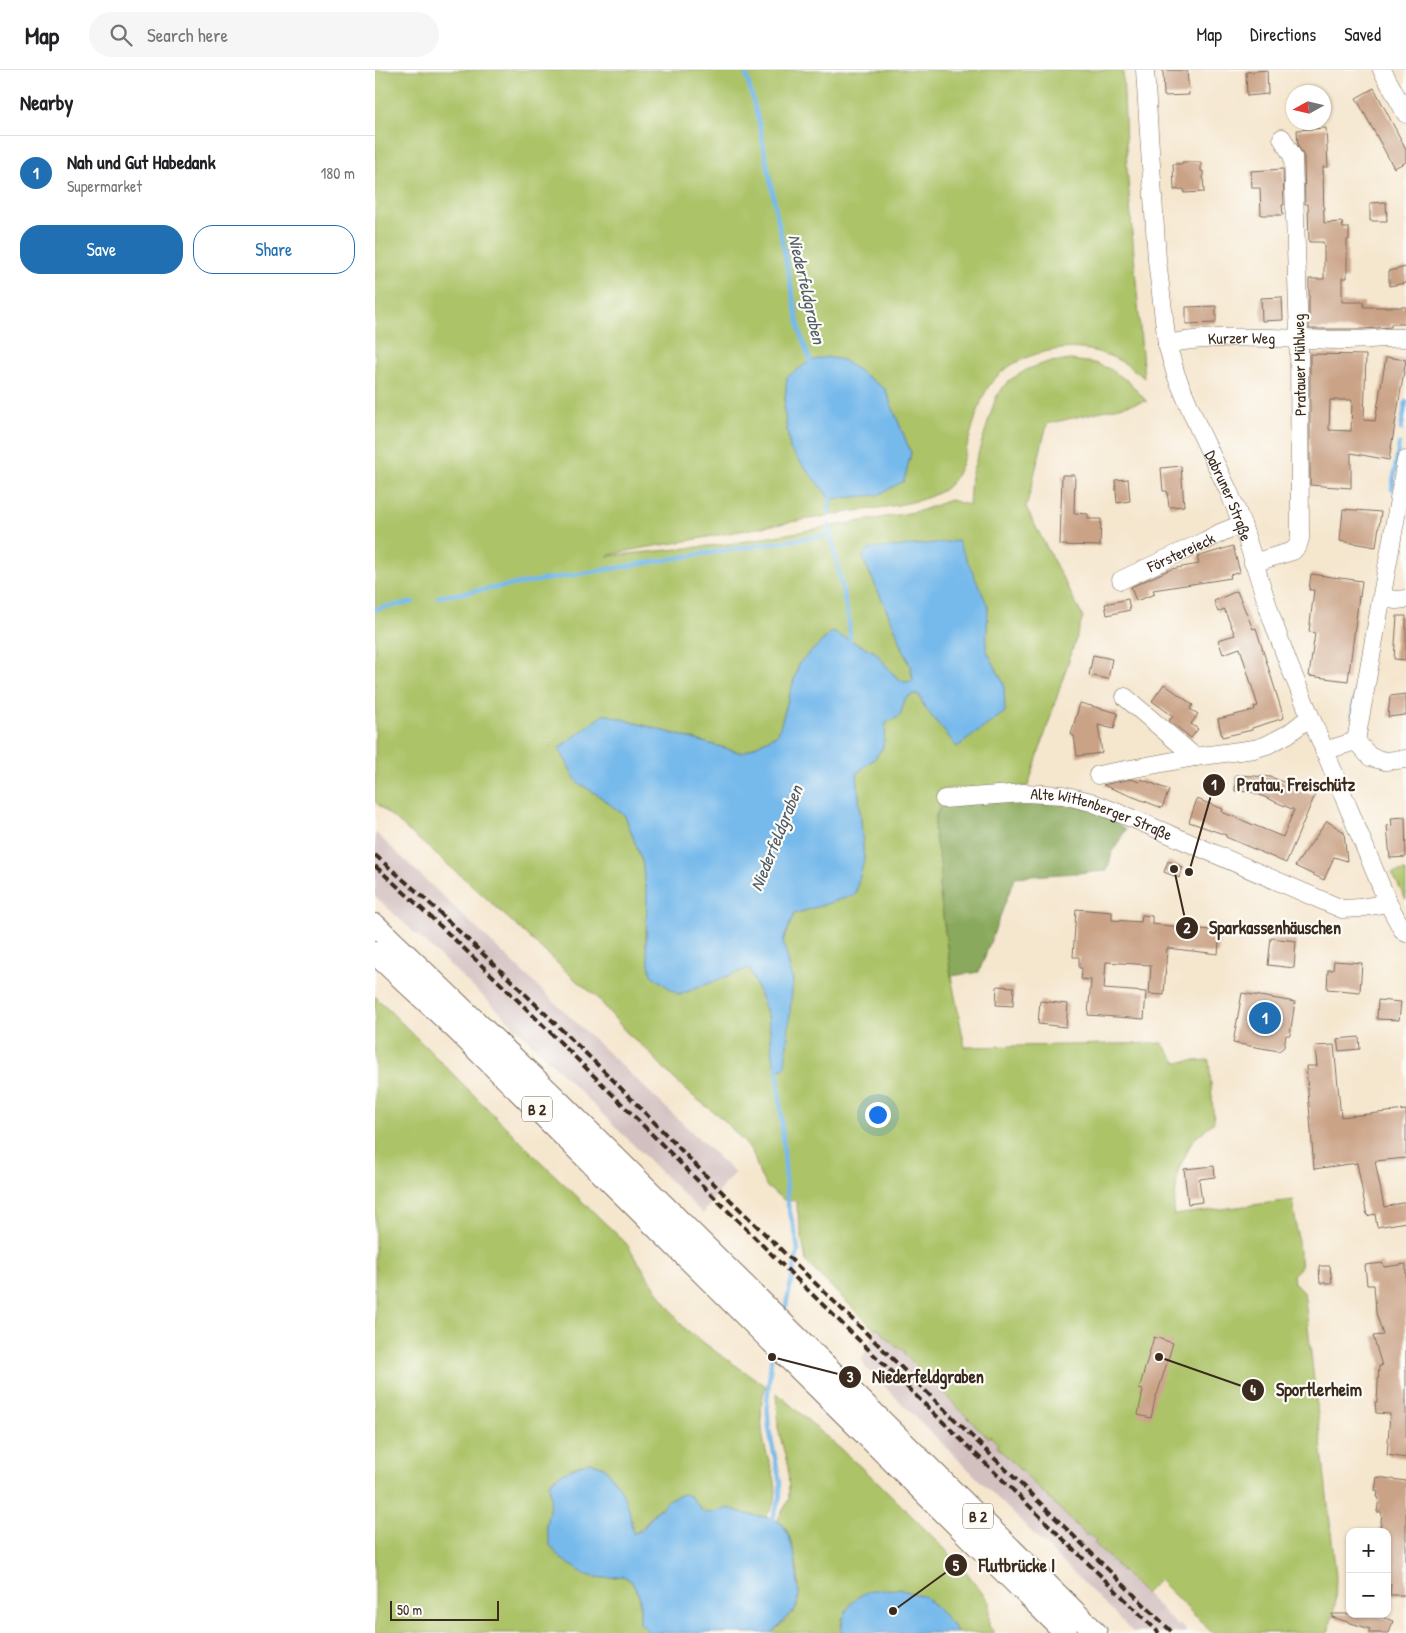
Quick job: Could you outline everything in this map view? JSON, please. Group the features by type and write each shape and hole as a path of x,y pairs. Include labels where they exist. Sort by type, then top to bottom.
{"main road":[{"name":"B 2","path":"375,925 518,1061 1096,1633"},
{"name":"B 2","path":"375,953 457,1029 1066,1633"}],"street":[{"name":"Dabruner Straße","path":"1145,70 1157,260 1167,344 1176,375 1242,524 1272,619 1310,717 1388,903"},
{"path":"1382,70 1406,114"},
{"name":"Pratauer Mühlweg","path":"1253,563 1293,551 1298,545 1300,538 1299,338 1293,157 1282,138"},
{"name":"Kurzer Weg","path":"1167,344 1187,340 1235,337 1349,340 1406,338"},
{"path":"1356,741 1406,464"},
{"name":"Förstereieck","path":"1121,580 1242,524"},
{"path":"1382,598 1406,599"},
{"path":"1125,697 1195,757"},
{"path":"1098,775 1195,757 1254,749 1267,745 1310,717"},
{"path":"1324,751 1356,741"},
{"path":"1356,741 1370,757 1385,761 1406,759"},
{"name":"Alte Wittenberger Straße","path":"944,799 1024,793 1063,796 1091,802 1342,909 1388,903"},
{"path":"1388,903 1402,930 1406,933"}],"shaded area":[{"path":"375,832 735,1173 724,1184 703,1214 501,1013 375,896"},
{"path":"877,1326 897,1347 898,1345 906,1353 904,1355 988,1438 990,1436 998,1444 996,1446 1087,1535 1089,1534 1096,1541 1094,1543 1178,1626 1180,1624 1186,1631 1185,1633 1134,1633 865,1367 862,1359"}],"green space":[{"path":"375,70 1123,70 1127,168 1144,378 1126,364 1095,351 1061,349 1041,353 1023,359 1005,369 991,383 980,406 959,469 949,485 938,493 907,503 625,551 607,556 728,544 903,514 923,510 950,500 969,505 971,476 996,397 1008,381 1028,369 1048,362 1071,360 1094,363 1110,369 1129,382 1147,402 1047,424 1026,508 1083,617 1028,786 943,789 935,817 941,874 939,886 951,976 965,1047 1162,1043 1176,1062 1209,1060 1214,1122 1192,1141 1178,1171 1173,1215 1293,1200 1301,1267 1293,1275 1294,1284 1304,1291 1336,1576 1335,1606 1328,1633 1212,1633 1159,1580 1145,1594 1094,1543 1096,1541 1089,1534 1087,1536 996,1446 998,1444 990,1436 988,1438 904,1354 905,1352 898,1346 896,1347 877,1327 875,1330 806,1262 796,1201 784,1200 767,1187 760,1175 752,1151 724,1120 673,1078 647,1050 626,1032 596,996 375,802","holes":["787,377 885,389 911,453 903,481 790,449 784,410","862,556 988,606 986,649 1004,684 925,708 919,695 913,694 905,699 900,716 886,723 883,747 874,759 857,773 864,860 855,895 794,914 783,941 793,980 774,1063 768,1015 749,967 679,995 646,947 647,893 642,861 625,816 598,795 577,782 604,714 742,753 778,734 799,663 832,632 875,652 894,675 904,682 913,681 911,669 893,624"]},
{"path":"1025,798 1092,808 1126,829 1112,853 1107,871 1015,877 979,972 951,976 939,886 941,876 940,865 934,828 938,812 944,804"},
{"path":"1406,871 1406,900 1392,873"},
{"path":"375,996 543,1164 626,1243 684,1328 766,1386 761,1407 762,1429 776,1485 776,1492 774,1502 766,1517 746,1514 729,1508 711,1513 703,1512 690,1496 669,1499 641,1529 633,1534 629,1509 620,1488 604,1467 590,1462 555,1477 549,1484 551,1499 546,1526 602,1578 624,1576 632,1582 640,1598 640,1623 650,1633 375,1633"},
{"path":"777,1393 880,1484 961,1565 989,1602 989,1626 995,1633 957,1633 950,1622 842,1618 841,1633 771,1633 796,1608 799,1591 797,1566 791,1541 783,1524 777,1521 789,1499 788,1467 778,1428"}],"water":[{"path":"826,357 843,360 885,389 911,453 904,481 878,495 830,499 790,449 784,410 787,377 810,361"},
{"path":"958,541 988,606 986,649 1004,684 1005,712 957,747 925,708 919,695 913,694 905,699 900,716 886,723 883,747 874,759 857,773 864,860 855,895 794,914 783,941 793,980 785,1068 778,1069 774,1063 768,1015 749,968 679,995 651,975 646,947 647,893 642,861 625,816 598,795 577,782 559,748 604,714 742,753 778,734 799,663 832,632 875,652 894,675 904,682 913,681 911,668 862,556 869,549"},
{"path":"590,1462 604,1467 620,1488 629,1509 633,1534 642,1530 657,1510 662,1508 669,1499 683,1494 690,1496 703,1512 711,1513 729,1508 746,1514 773,1518 783,1525 789,1536 795,1557 799,1595 796,1608 771,1633 650,1633 640,1623 640,1598 632,1582 624,1576 602,1578 586,1575 560,1558 550,1545 546,1526 551,1499 549,1484 562,1473"},
{"path":"899,1589 926,1597 950,1622 957,1633 841,1633 845,1614 855,1599 871,1591"}],"building":[{"path":"1163,70 1187,70 1189,95 1164,96"},
{"path":"1267,70 1268,94 1247,96 1246,72"},
{"path":"1374,88 1406,149 1406,162 1394,168 1356,98"},
{"path":"1297,130 1326,130 1328,167 1323,167 1324,223 1342,222 1343,228 1349,228 1349,240 1347,240 1347,278 1342,278 1342,302 1364,302 1364,307 1406,307 1406,324 1391,324 1391,327 1362,329 1309,329 1309,279 1324,279 1324,246 1323,242 1309,242 1308,204 1305,204 1304,157 1298,145"},
{"path":"1182,162 1201,162 1204,192 1184,193 1184,189 1174,190 1173,164 1182,164"},
{"path":"1283,169 1283,215 1261,215 1260,188 1252,188 1251,171"},
{"path":"1386,202 1387,221 1370,221 1370,203"},
{"path":"1406,267 1406,283 1389,286 1389,271"},
{"path":"1282,297 1283,320 1262,321 1261,298"},
{"path":"1216,306 1216,323 1186,324 1186,307"},
{"path":"1310,354 1366,355 1364,420 1375,421 1386,357 1406,360 1389,460 1351,453 1351,488 1310,485","holes":["1330,400 1352,400 1351,431 1329,430"]},
{"path":"1181,466 1184,506 1169,507 1167,491 1163,491 1161,468"},
{"path":"1062,475 1075,475 1074,513 1088,514 1088,519 1101,519 1100,546 1060,545"},
{"path":"1128,479 1130,501 1117,503 1115,480"},
{"path":"1343,509 1381,512 1376,547 1340,541"},
{"path":"1233,546 1240,572 1230,575 1231,578 1153,590 1155,594 1136,601 1131,587 1171,569 1199,564 1197,557"},
{"path":"1311,574 1362,581 1348,681 1309,676 1315,633 1309,632 1314,590 1309,590"},
{"path":"1237,591 1253,629 1256,628 1284,718 1252,728 1252,730 1222,737 1218,719 1255,710 1254,707 1258,706 1240,648 1223,654 1218,640 1235,635 1224,609 1218,612 1214,601"},
{"path":"1128,599 1130,610 1107,615 1105,604"},
{"path":"1397,616 1406,616 1406,660 1394,659"},
{"path":"1093,655 1112,659 1108,679 1089,675"},
{"path":"1164,684 1193,705 1190,709 1198,714 1191,724 1198,729 1191,738 1169,721 1173,716 1152,701"},
{"path":"1406,694 1406,715 1388,717 1390,696"},
{"path":"1080,703 1118,713 1114,729 1098,725 1102,753 1077,756 1074,736 1071,734"},
{"path":"1236,775 1271,777 1315,795 1286,863 1226,837 1226,835 1189,822 1197,799 1223,809 1222,812 1283,837 1294,810 1253,792 1235,791"},
{"path":"1132,779 1139,782 1141,779 1169,790 1162,808 1103,785"},
{"path":"1405,817 1406,857 1390,858 1387,826 1392,825 1391,818"},
{"path":"1327,821 1344,832 1347,861 1334,857 1324,880 1295,866"},
{"path":"1168,861 1183,867 1179,878 1164,872"},
{"path":"1076,909 1112,912 1112,920 1141,922 1142,915 1152,916 1152,924 1220,931 1218,954 1167,948 1164,995 1149,994 1151,965 1106,962 1104,989 1146,992 1144,1019 1088,1015 1091,980 1081,979 1082,968 1079,968 1079,957 1073,957"},
{"path":"1271,938 1296,941 1294,968 1268,965"},
{"path":"1334,961 1362,963 1360,992 1327,989 1328,970 1333,970"},
{"path":"997,986 1014,987 1013,1006 996,1005"},
{"path":"1242,993 1295,1002 1290,1035 1286,1035 1284,1047 1279,1051 1233,1043"},
{"path":"1378,1000 1401,1002 1399,1020 1377,1019"},
{"path":"1040,1001 1068,1004 1066,1027 1038,1024"},
{"path":"1359,1037 1360,1049 1339,1051 1337,1039"},
{"path":"1334,1045 1341,1117 1406,1110 1406,1158 1375,1161 1384,1207 1406,1202 1406,1222 1377,1227 1375,1214 1367,1216 1357,1163 1314,1169 1306,1066 1317,1066 1315,1046"},
{"path":"1214,1166 1215,1177 1199,1179 1202,1202 1188,1204 1184,1169"},
{"path":"1383,1263 1384,1267 1406,1264 1406,1458 1387,1455 1390,1414 1376,1413 1375,1402 1377,1402 1379,1366 1382,1366 1373,1336 1383,1335 1376,1313 1374,1285 1367,1285 1365,1265"},
{"path":"1319,1266 1330,1266 1332,1283 1320,1283"},
{"path":"1154,1337 1173,1343 1156,1395 1151,1418 1138,1415 1143,1390 1139,1389"},
{"path":"1377,1477 1406,1481 1406,1595 1391,1595 1391,1528 1380,1528 1382,1512 1377,1512 1379,1498 1377,1497 1378,1492 1375,1491"},
{"path":"1332,1614 1346,1614 1346,1618 1385,1618 1393,1621 1389,1633 1368,1633 1370,1629 1332,1617"}],"waterway":[{"name":"Niederfeldgraben","path":"745,70 759,123 800,333 812,366"},
{"path":"1401,429 1406,402"},
{"path":"1392,489 1399,444"},
{"name":"Niederfeldgraben","path":"829,513 831,493"},
{"name":"Niederfeldgraben","path":"829,525 849,621 850,644"},
{"path":"438,597 830,535"},
{"path":"375,609 413,602"},
{"path":"1352,715 1369,621"},
{"name":"Niederfeldgraben","path":"777,1063 788,1205 798,1251 784,1314"},
{"name":"Niederfeldgraben","path":"770,1520 773,1518 780,1497 780,1482 769,1429 767,1401 772,1352"}],"railway":[{"path":"375,855 423,897 521,990 610,1077 720,1190 1173,1633"},
{"path":"375,866 505,988 769,1252 1159,1633"}],"place":[{"name":"Sparkassenhäuschen","path":"1174,869"},
{"name":"Pratau, Freischütz","path":"1189,872"},
{"name":"Nah und Gut Habedank","path":"1265,1018"},
{"name":"Niederfeldgraben","path":"772,1357"},
{"name":"Sportlerheim","path":"1159,1357"},
{"name":"Flutbrücke I","path":"893,1611"}]}
